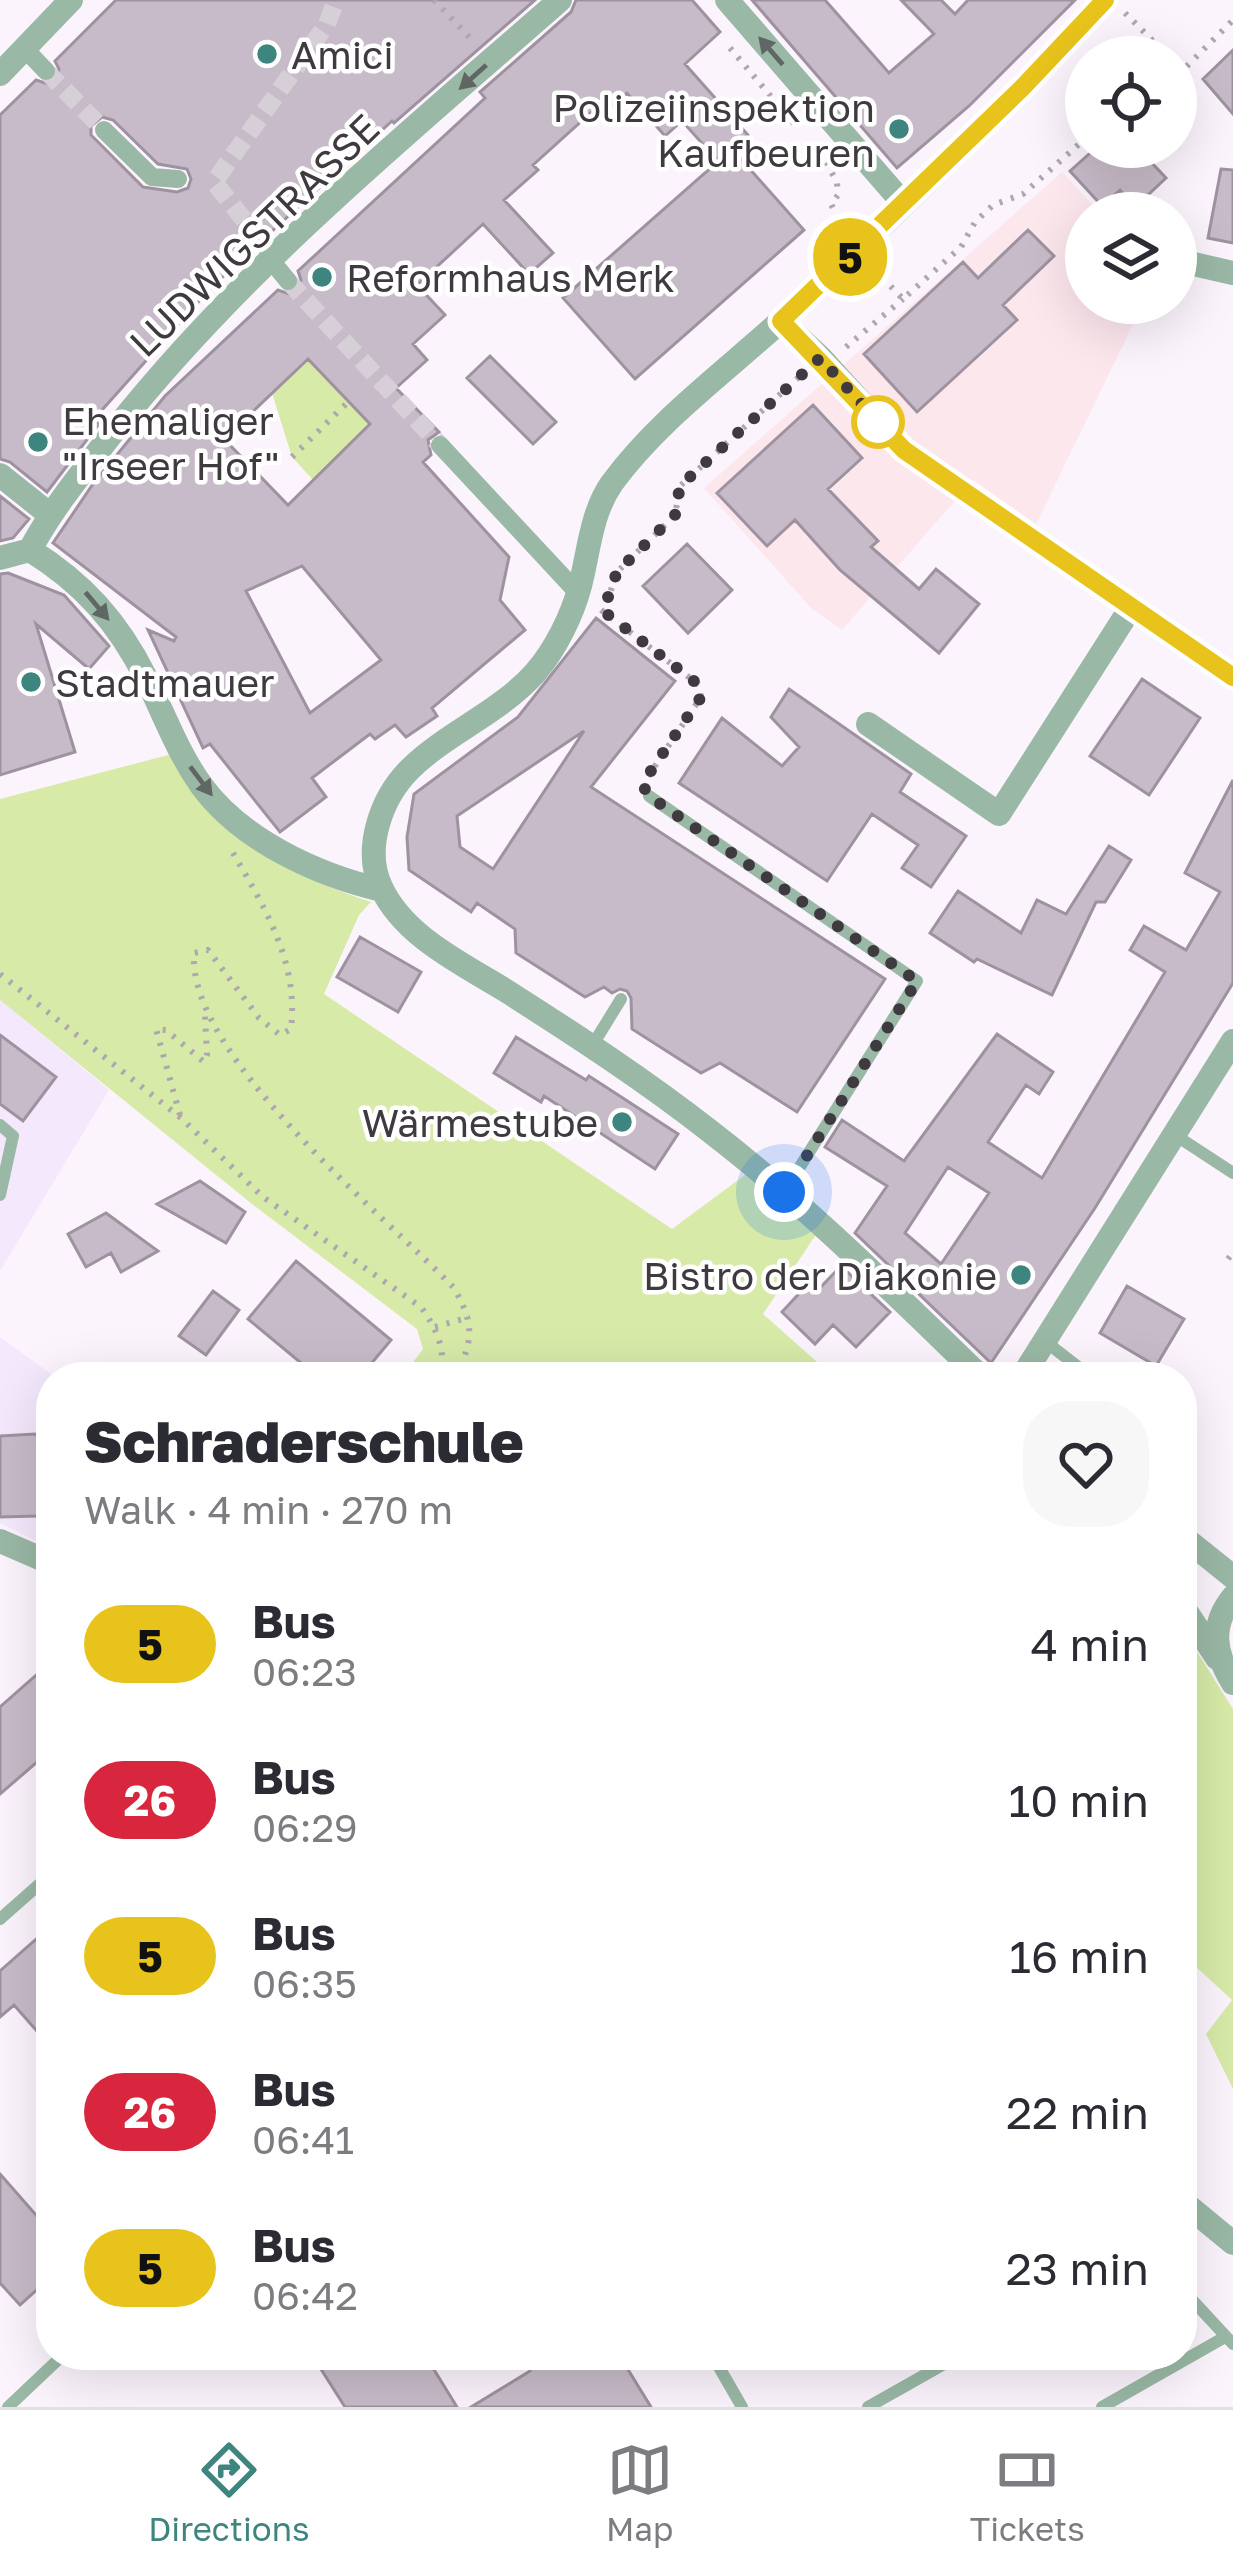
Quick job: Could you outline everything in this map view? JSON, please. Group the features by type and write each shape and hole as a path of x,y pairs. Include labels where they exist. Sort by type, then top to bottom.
{"street":[{"path":"0,74 71,0"},
{"name":"LUDWIGSTRASSE","path":"30,550 49,514 166,366 268,252 560,0"},
{"path":"727,0 903,202"},
{"path":"966,1362 784,1192 710,1131 400,918 373,865 375,832 408,770 499,707 536,672 556,644 578,593 597,511 611,485 652,437 856,251 1109,0"},
{"path":"25,50 46,71"},
{"path":"104,130 152,177 178,179"},
{"path":"268,252 288,280"},
{"path":"1197,265 1233,273"},
{"path":"781,321 904,450 1233,677"},
{"path":"440,445 578,593"},
{"path":"0,475 49,514"},
{"path":"0,557 30,550 72,577 124,638 178,750 205,790 250,833 350,883 382,890"},
{"path":"868,724 999,814 1130,609"},
{"path":"1032,1362 1233,1042"},
{"path":"0,1540 36,1556"},
{"path":"1197,1548 1233,1576"},
{"path":"1218,1658 1220,1613 1233,1597"},
{"path":"1197,1627 1233,1683"},
{"path":"1197,2213 1233,2243"}],"lane":[{"path":"649,796 917,981 784,1192"},
{"path":"592,1046 621,999"},
{"path":"0,1125 13,1136 0,1195"},
{"path":"1174,1135 1233,1173"},
{"path":"1046,1342 1072,1362"},
{"path":"0,1919 36,1887"},
{"path":"1197,2305 1229,2340 1197,2357"},
{"path":"8,2407 47,2370"},
{"path":"721,2370 742,2407"},
{"path":"868,2407 933,2370"},
{"path":"1102,2407 1172,2370"}],"path":[{"path":"434,0 491,60"},
{"path":"1109,0 1147,36"},
{"path":"1197,51 1233,20"},
{"path":"726,28 731,51 740,63 820,152 837,182 838,195 831,204 856,251 903,299"},
{"path":"603,611 617,572 675,515 680,486 820,358 854,344 962,248 975,222 994,205 1023,194 1065,157"},
{"path":"292,458 348,402"},
{"path":"578,593 699,685 701,697 642,784 649,796"},
{"path":"222,835 266,910 286,957 293,1008 290,1029 280,1035 259,1018 208,950 194,952 193,970 206,1011 224,1044 274,1105 454,1288 470,1317 470,1339 462,1362"},
{"path":"0,974 181,1118 262,1197 421,1307 435,1327 444,1362"},
{"path":"181,1118 156,1029 166,1030 203,1062 206,1011"},
{"path":"435,1327 470,1317"}],"shaded area":[{"path":"1062,172 1081,192 1065,192 1065,324 1133,324 1036,524 973,480 842,630 811,608 704,488"},
{"path":"0,1000 109,1090 0,1271"},
{"path":"0,1337 36,1363 36,1541 0,1523"}],"green space":[{"path":"308,359 370,424 313,480 292,457 272,393"},
{"path":"172,754 211,808 256,848 309,878 371,902 359,915 324,994 672,1229 749,1172 817,1233 763,1314 817,1362 413,1362 423,1349 417,1329 252,1204 0,1000 0,799"},
{"path":"1197,1652 1233,1709 1233,2089 1206,2034 1232,2000 1197,1968"}],"building":[{"path":"116,0 535,0 271,232 252,231 251,250 94,419 99,424 47,492 0,459 0,115 36,80 48,84 56,80 55,61","holes":["102,117 113,120 158,164 187,169 188,188 177,192 143,187 91,135 91,126"]},
{"path":"576,0 692,0 720,32 685,64 748,135 718,161 682,121 665,136 627,93 600,117 594,110 533,165 538,170 504,200 553,253 529,274 483,224 417,285 445,315 413,344 427,360 396,388 439,432 428,440 431,455 423,462 509,557 500,600 525,630 432,708 437,716 406,737 395,725 375,739 370,734 312,778 326,797 280,832 210,744 203,748 148,630 174,641 176,637 53,543 93,484 165,396 278,290 297,291 298,271 485,98 480,92 571,12","holes":["308,359 370,424 288,505 224,439","302,566 381,660 310,713 246,591"]},
{"path":"752,0 825,0 889,73 934,34 901,0 941,0 955,14 968,0 1075,0 969,106 897,168"},
{"path":"1233,50 1233,114 1203,79"},
{"path":"732,149 804,230 635,379 563,298"},
{"path":"1157,168 1166,178 1151,192 1089,192 1070,171"},
{"path":"1221,169 1233,170 1233,243 1208,238"},
{"path":"1028,230 1054,256 1003,305 1017,320 917,412 864,354 963,262 978,278"},
{"path":"490,356 556,422 533,444 467,378"},
{"path":"813,405 862,458 828,489 878,541 871,547 919,589 936,569 979,604 939,653 840,570 795,520 767,546 717,493"},
{"path":"0,496 29,519 13,538 0,541"},
{"path":"687,544 732,590 688,633 643,586"},
{"path":"0,574 64,595 109,646 89,669 36,624 75,752 0,775"},
{"path":"596,618 675,681 591,787 885,979 797,1112 720,1063 701,1073 632,1029 627,991 612,993 604,987 585,997 516,953 515,929 477,903 471,912 409,870 407,837 414,794 518,717","holes":["584,731 493,869 460,847 457,816"]},
{"path":"1142,679 1200,718 1149,795 1090,756"},
{"path":"789,689 911,774 900,792 966,836 931,887 902,868 918,845 872,814 827,881 679,783 722,718 782,766 799,747 771,717"},
{"path":"1233,780 1233,983 1095,1208 990,1362 855,1233 887,1186 825,1147 842,1120 904,1161 997,1034 1053,1072 1039,1094 1026,1085 988,1142 1042,1178 1165,972 1130,950 1144,926 1186,950 1220,892 1185,873","holes":["948,1167 989,1193 941,1264 905,1233"]},
{"path":"1109,846 1131,860 1105,902 1096,902 1052,995 977,959 974,962 930,933 958,891 1021,933 1037,900 1066,914"},
{"path":"360,937 421,972 398,1012 337,977"},
{"path":"0,1035 56,1077 23,1121 0,1104"},
{"path":"516,1037 586,1080 589,1076 678,1134 655,1169 544,1096 541,1102 494,1073"},
{"path":"200,1181 245,1212 226,1243 157,1204"},
{"path":"106,1213 158,1251 121,1272 111,1253 86,1267 68,1234"},
{"path":"296,1261 391,1340 373,1362 300,1362 248,1319"},
{"path":"841,1266 890,1312 856,1347 833,1325 815,1344 782,1312 808,1284 816,1292"},
{"path":"1127,1286 1184,1319 1158,1362 1149,1362 1100,1333"},
{"path":"213,1291 239,1310 206,1355 179,1336"},
{"path":"36,1435 36,1516 0,1517 0,1436"},
{"path":"36,1675 36,1763 0,1794 0,1707"},
{"path":"36,1939 36,2030 14,2005 0,2017 0,1971"},
{"path":"0,2174 36,2215 36,2291 20,2305 0,2283"},
{"path":"322,2370 434,2370 457,2407 345,2407"},
{"path":"628,2370 651,2407 471,2407 530,2371"}],"tunnel":[{"path":"261,241 214,182 327,24 336,0"},
{"path":"46,71 104,130"},
{"path":"288,281 440,445"}],"bus line":[{"name":"5","path":"1105,0 1022,88 781,321 904,450 1233,677"}],"place":[{"name":"Amici","path":"267,54"},
{"name":"Polizeiinspektion Kaufbeuren","path":"899,129"},
{"name":"Reformhaus Merk","path":"322,277"},
{"name":"Ehemaliger \"Irseer Hof\"","path":"38,442"},
{"name":"Stadtmauer","path":"31,682"},
{"name":"Wärmestube","path":"622,1122"},
{"name":"Bistro der Diakonie","path":"1021,1275"}],"route":[{"path":"784,1192 917,981 649,796 642,784 701,697 699,685 603,611 617,572 675,515 680,486 820,358 878,422"}]}
